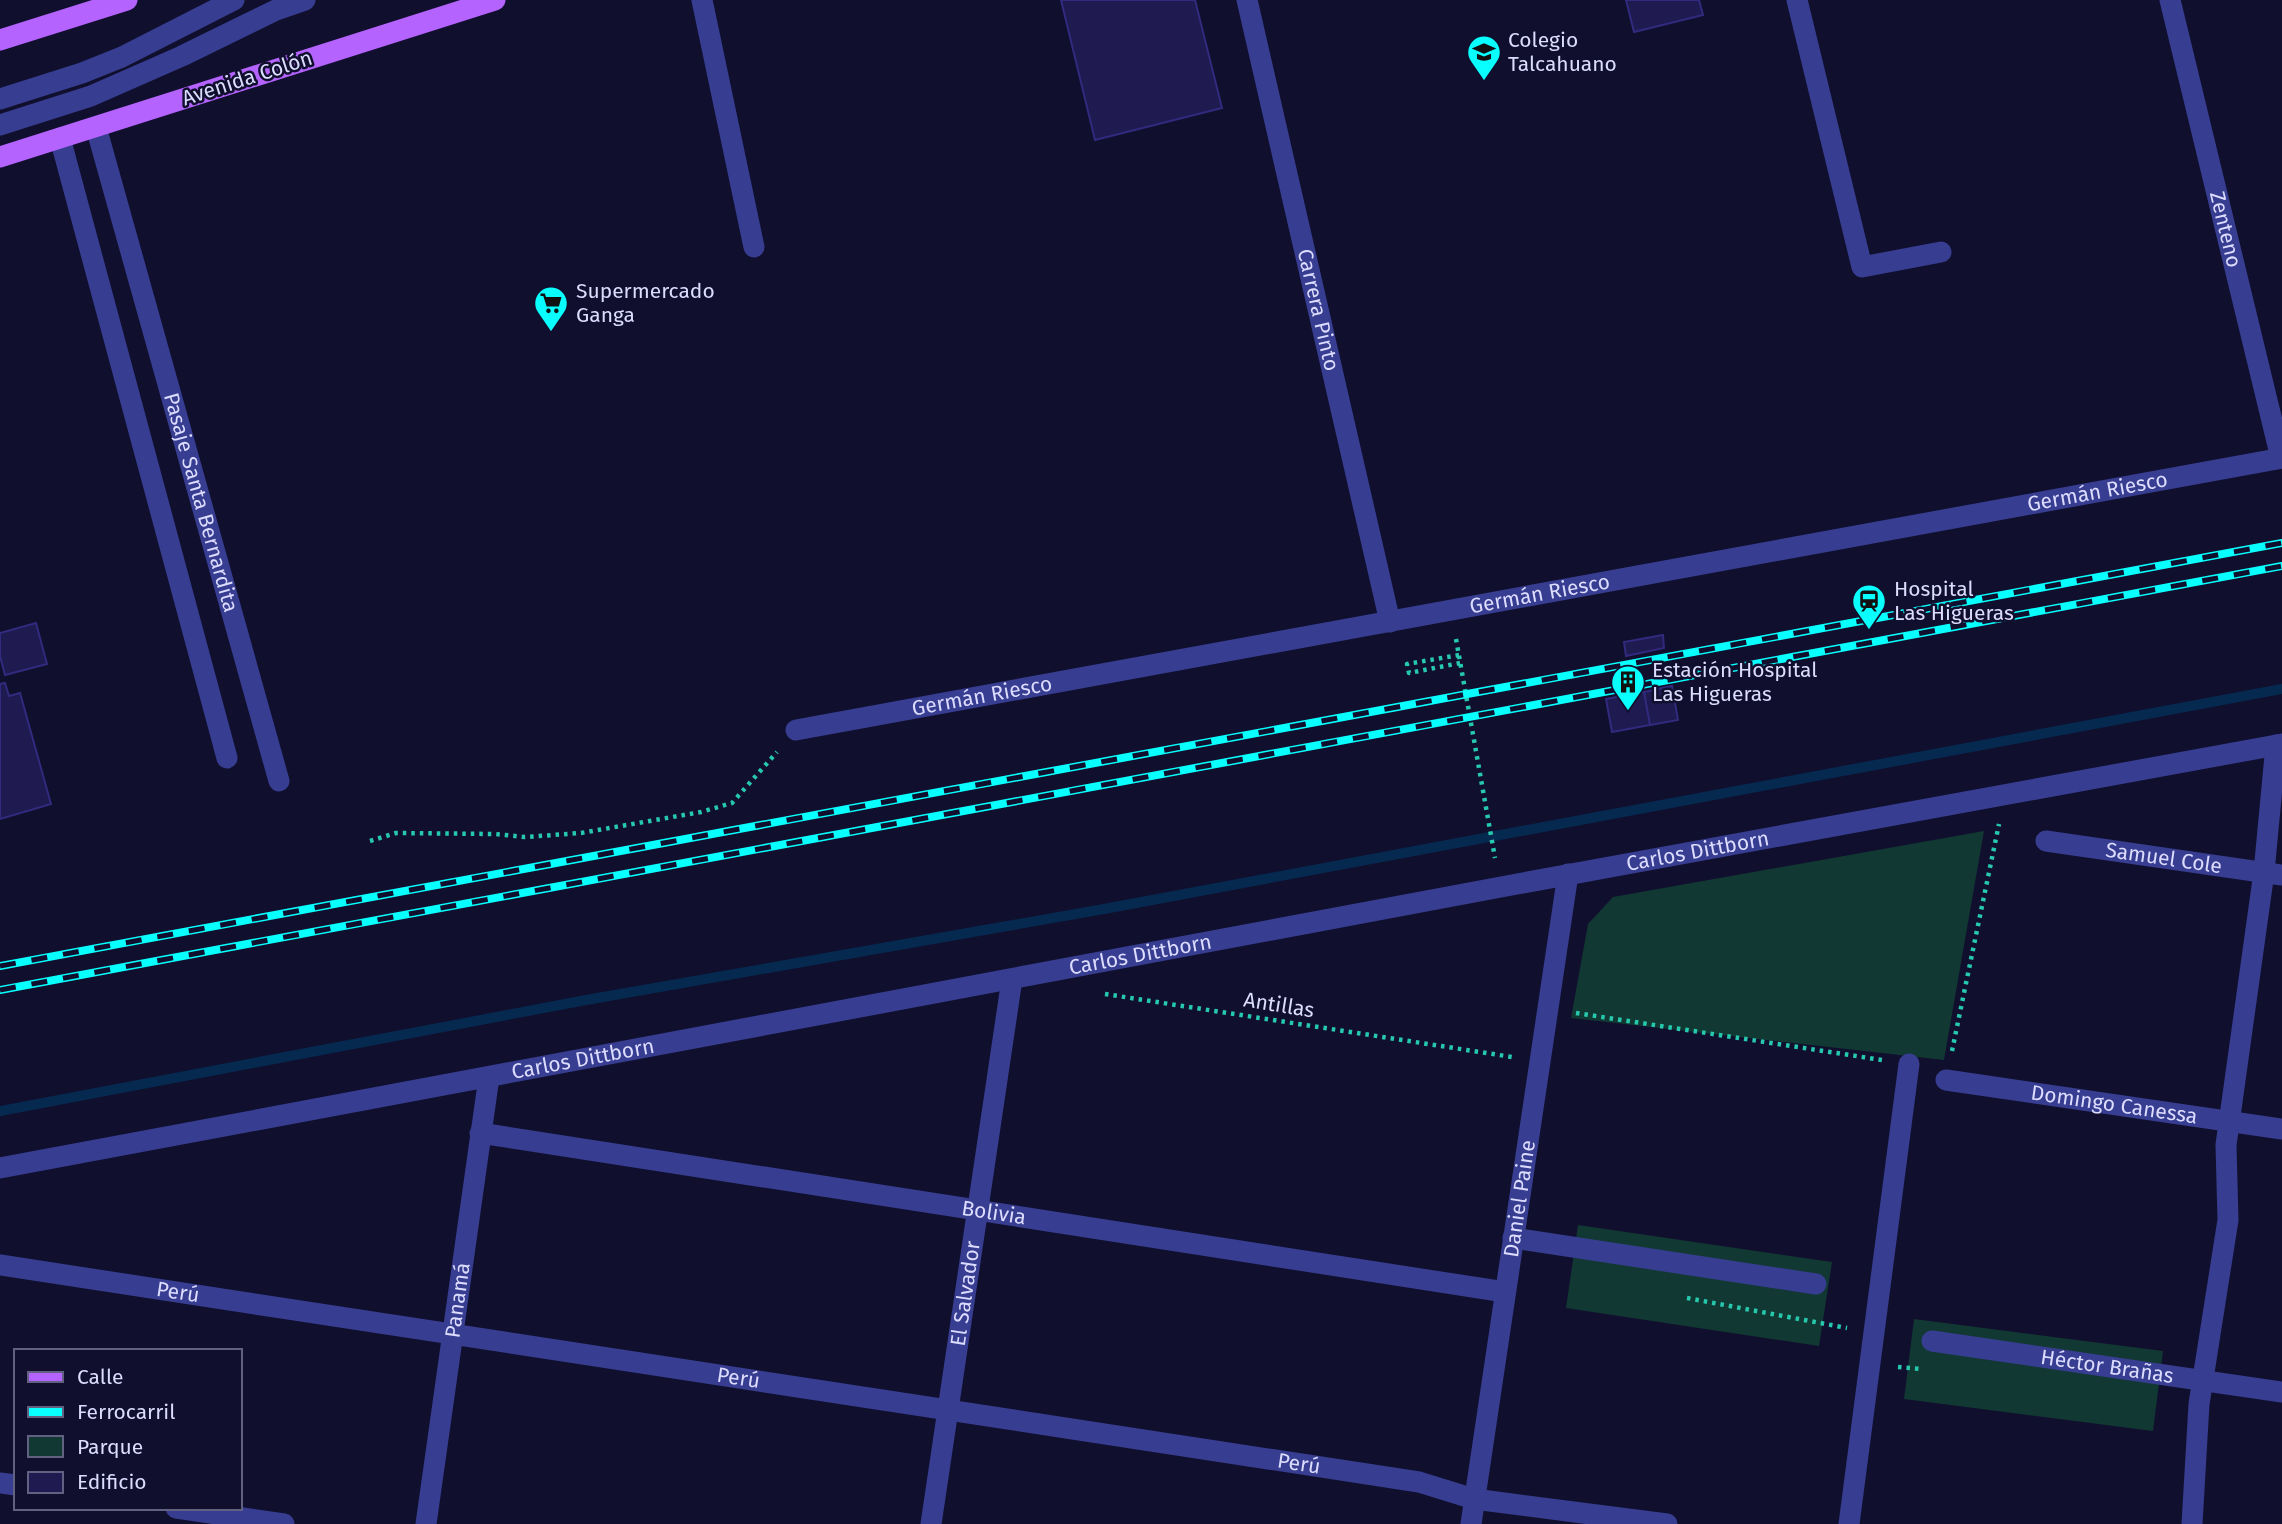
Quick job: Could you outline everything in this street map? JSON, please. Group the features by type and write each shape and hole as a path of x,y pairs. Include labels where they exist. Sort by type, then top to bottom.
{"main road":[{"name":"Avenida Colón","path":"0,157 495,0"},
{"path":"0,40 118,1"}],"street":[{"path":"0,99 82,73 122,57 234,0"},
{"path":"0,125 91,96 276,10 305,0"},
{"path":"702,0 754,247"},
{"name":"Carrera Pinto","path":"1247,0 1390,622"},
{"path":"1797,0 1862,267 1941,252"},
{"name":"Zenteno","path":"2170,0 2282,458"},
{"name":"Pasaje Santa Bernardita","path":"96,127 279,781"},
{"path":"60,138 227,758"},
{"name":"Germán Riesco","path":"796,730 2282,458"},
{"path":"2192,1524 2199,1404 2228,1220 2226,1144 2273,874 2279,744"},
{"name":"Carlos Dittborn","path":"0,1168 1568,874 2279,744"},
{"name":"Samuel Cole","path":"2046,841 2273,874"},
{"name":"Daniel Paine","path":"1471,1524 1568,874"},
{"name":"El Salvador","path":"931,1524 1012,979"},
{"path":"1849,1524 1909,1064"},
{"name":"Panamá","path":"426,1524 489,1077"},
{"name":"Domingo Canessa","path":"1946,1080 2282,1129"},
{"name":"Bolivia","path":"480,1133 1505,1292"},
{"path":"1513,1238 1816,1284"},
{"name":"Perú","path":"0,1265 1419,1482 1474,1499 1667,1524"},
{"name":"Héctor Brañas","path":"1932,1341 2282,1392"},
{"path":"190,1510 284,1524"}],"path":[{"path":"1460,663 1409,673 1407,664 1459,655 1495,856"},
{"path":"370,841 396,833 525,837 581,833 701,812 732,803 796,730"},
{"path":"1946,1080 2005,795"},
{"name":"Antillas","path":"1093,992 1540,1062"},
{"path":"1548,1009 1909,1064"},
{"path":"1686,1297 1875,1334"}],"green space":[{"path":"1984,831 1944,1060 1571,1018 1588,924 1613,897"},
{"path":"1578,1225 1832,1262 1819,1346 1566,1308"},
{"path":"1914,1319 2163,1351 2153,1431 1904,1399"}],"building":[{"path":"1061,0 1195,0 1222,108 1095,140"},
{"path":"1626,0 1699,0 1703,15 1634,32"},
{"path":"36,623 47,664 5,675 0,656 0,633"},
{"path":"1663,635 1664,648 1626,656 1624,642"},
{"path":"5,683 9,696 20,693 51,804 0,819 0,684"},
{"path":"1672,686 1678,720 1650,725 1644,692"},
{"name":"Estación Hospital Las Higueras","path":"1644,692 1650,725 1612,732 1606,699"}],"waterway":[{"path":"0,1111 586,1000 1104,909 2282,689"}],"railway":[{"path":"0,966 2282,543"},
{"path":"0,990 2282,566"}],"place":[{"name":"Colegio Talcahuano","path":"1484,82"},
{"name":"Supermercado Ganga","path":"551,333"},
{"name":"Hospital Las Higueras","path":"1869,631"},
{"name":"Estación Hospital Las Higueras","path":"1628,712"}]}
